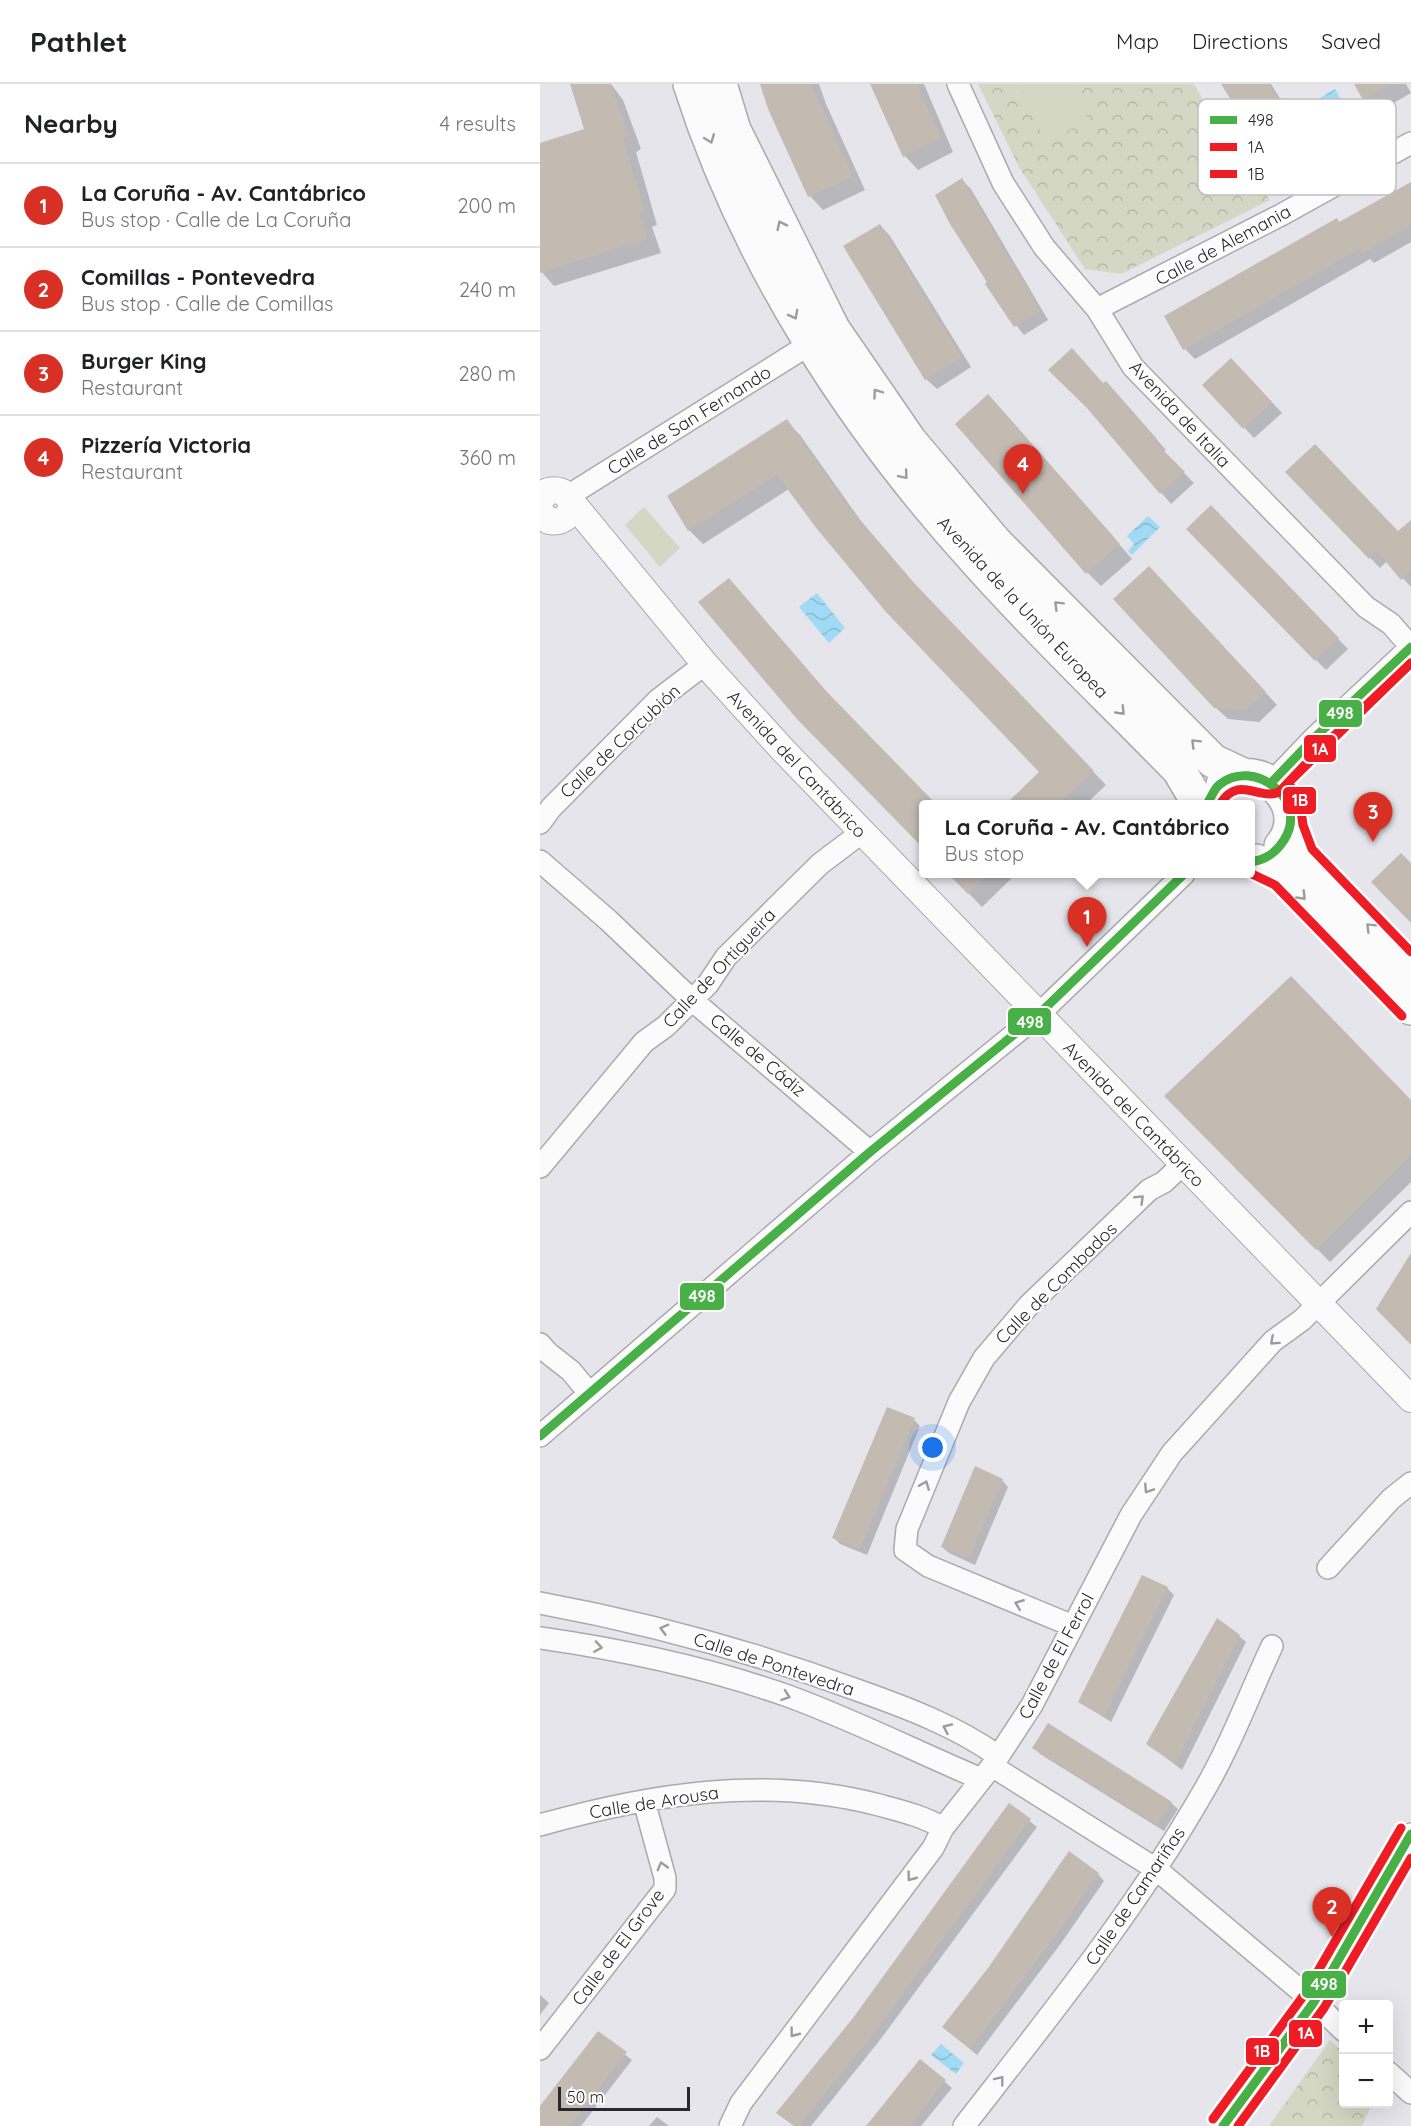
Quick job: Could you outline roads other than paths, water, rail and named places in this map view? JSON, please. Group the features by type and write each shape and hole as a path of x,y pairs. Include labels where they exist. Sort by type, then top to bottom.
{"main road":[{"name":"Avenida de la Unión Europea","path":"690,84 733,198 810,344 890,458 976,562 1179,770 1197,800"},
{"name":"Avenida de la Unión Europea","path":"720,84 734,130 832,330 910,441 996,543 1213,761 1257,779"},
{"path":"1210,800 1217,789 1229,780 1257,779 1288,802 1291,828 1302,856 1311,868 1411,969"},
{"path":"1255,860 1272,855 1284,843 1291,828"},
{"path":"1255,862 1282,874 1411,1008"}],"street":[{"name":"Avenida de Italia","path":"958,84 1003,183 1044,247 1096,309 1133,367 1366,607 1390,624 1411,647"},
{"name":"Calle de Alemania","path":"1396,152 1411,144"},
{"name":"Calle de Alemania","path":"1096,309 1316,195"},
{"name":"Calle de San Fernando","path":"551,506 810,344"},
{"name":"Avenida del Cantábrico","path":"540,472 551,506 574,523 597,532 705,664 861,833 1411,1399"},
{"path":"1257,779 1313,739 1411,647"},
{"name":"Calle de Corcubión","path":"540,823 551,808 659,699 705,664"},
{"name":"Calle de Ortigueira","path":"540,1167 644,1042 666,1026 708,984 726,957 820,864 861,833"},
{"name":"Calle de Cádiz","path":"540,861 608,920 692,1000 870,1152"},
{"path":"540,1436 870,1152 1038,1015 1179,878"},
{"name":"Calle de Combados","path":"1073,1626 928,1566 905,1550 907,1529 959,1402 984,1358 1029,1305 1149,1190 1164,1182 1182,1164"},
{"name":"Calle de El Ferrol","path":"730,2126 741,2103 933,1848 943,1828 994,1761 1032,1705 1131,1515 1172,1453 1273,1341 1302,1320 1411,1212"},
{"path":"540,1344 571,1371 589,1393"},
{"path":"1328,1568 1391,1499 1411,1483"},
{"name":"Calle de Pontevedra","path":"540,1603 619,1618 793,1666 894,1703 966,1737 994,1761 1156,1869 1314,2002 1339,2026"},
{"name":"Calle de Pontevedra","path":"540,1638 613,1649 787,1696 877,1731 994,1761"},
{"name":"Calle de Camariñas","path":"964,2126 1102,1948 1156,1869 1204,1792 1272,1646"},
{"name":"Calle de Arousa","path":"540,1825 607,1806 644,1802 689,1793 732,1790 819,1794 900,1810 930,1820 943,1828"},
{"name":"Calle de El Grove","path":"540,2049 665,1889 665,1878 644,1802"},
{"path":"1223,2126 1314,2002 1411,1834"},
{"path":"1393,2076 1411,2093"}],"water":[{"path":"1335,89 1341,99 1321,99"},
{"path":"1148,516 1160,527 1132,555 1128,551 1134,544 1127,536"},
{"path":"817,593 845,628 829,643 799,607"},
{"path":"941,2044 964,2063 956,2074 931,2055"}],"place":[{"name":"Pizzería Victoria","path":"1023,494"},
{"name":"Burger King","path":"1373,842"},
{"name":"La Coruña - Av. Cantábrico","path":"1087,947"},
{"name":"Comillas - Pontevedra","path":"1332,1937"}]}
